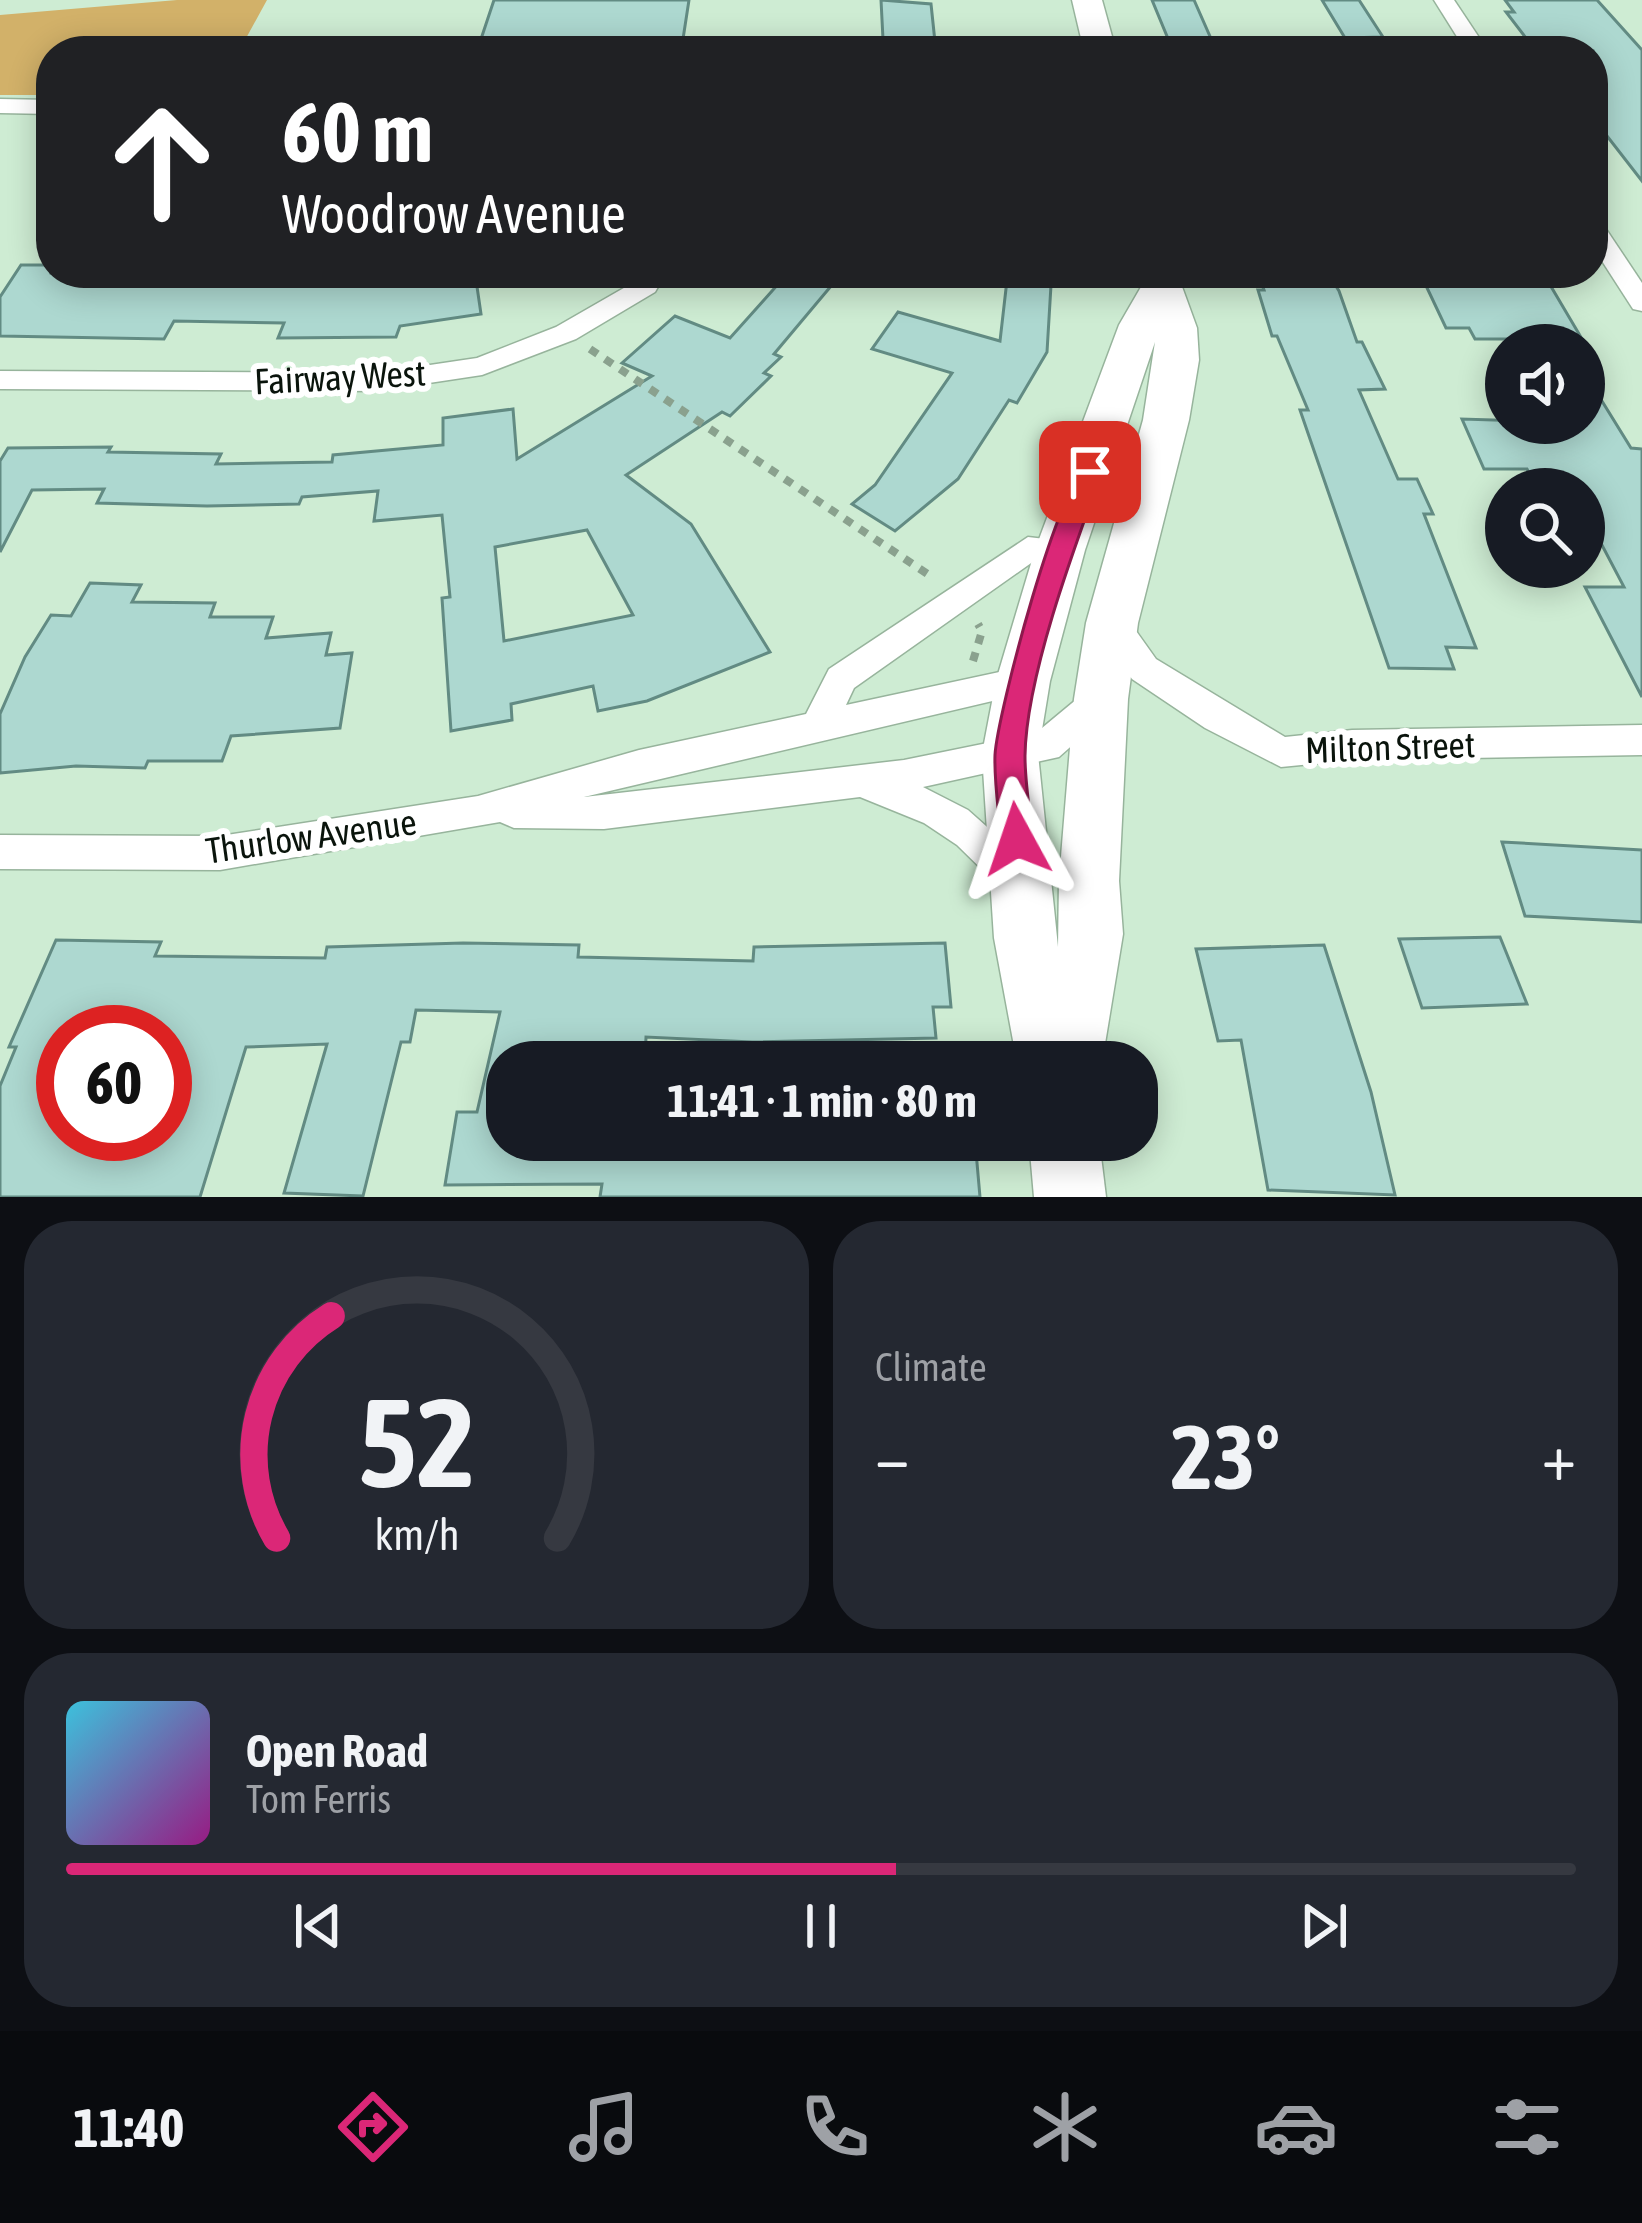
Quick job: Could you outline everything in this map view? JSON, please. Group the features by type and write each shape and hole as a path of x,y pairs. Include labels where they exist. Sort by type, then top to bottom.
{"main road":[{"path":"1087,0 1096,36"},
{"path":"1046,1041 1025,938 1010,754 1023,681 1060,550 1156,288"},
{"path":"1073,1041 1092,934 1089,881 1101,699 1112,623 1166,420 1177,360 1176,328 1162,288"},
{"path":"1066,1161 1070,1197"}],"street":[{"path":"1444,0 1468,36"},
{"path":"0,106 36,107"},
{"path":"1608,251 1642,303"},
{"name":"Fairway West","path":"0,380 376,382 482,366 566,332 643,288"},
{"path":"816,729 841,679 1028,549 1060,550"},
{"name":"Milton Street","path":"1112,623 1144,669 1281,752 1352,745 1642,740"},
{"name":"Thurlow Avenue","path":"0,852 220,853 478,812 639,765 1023,681"},
{"name":"Thurlow Avenue","path":"478,812 604,813 851,783 1046,746 1101,699"},
{"name":"Thurlow Avenue","path":"851,783 918,798 963,824 1020,881"}],"path":[{"path":"566,332 943,584"},
{"path":"970,668 982,631 974,617"}],"shaded area":[{"path":"177,0 267,0 247,36 36,36 36,95 0,95 0,15"}],"building":[{"path":"494,0 689,0 683,36 482,36"},
{"path":"881,0 931,4 934,36 883,36"},
{"path":"1152,0 1194,0 1210,36 1167,36"},
{"path":"1322,0 1359,0 1382,36 1344,36"},
{"path":"1505,0 1597,0 1642,50 1642,181 1608,137 1608,36 1524,36 1506,12 1514,12"},
{"path":"21,265 36,265 36,288 477,288 481,314 400,326 396,337 278,338 284,323 174,321 164,339 0,336 0,297"},
{"path":"775,288 829,288 774,354 781,357 764,373 771,376 730,416 722,412 626,475 691,524 770,652 647,701 598,711 593,686 511,704 512,720 451,731 442,598 450,597 442,515 374,521 378,491 302,497 299,504 207,506 97,503 104,489 32,490 0,552 0,461 8,448 111,447 108,452 221,454 216,464 332,462 333,455 443,445 443,418 513,409 517,459 652,376 622,363 675,316 730,338","holes":["587,530 633,615 504,641 495,547"]},
{"path":"1006,288 1051,288 1047,352 1017,403 1009,400 958,479 895,531 852,504 875,485 952,373 872,349 898,312 1000,341"},
{"path":"1427,288 1552,288 1573,324 1485,324 1485,339 1475,339 1469,328 1446,328"},
{"path":"1258,290 1339,291 1357,342 1362,342 1385,389 1359,390 1398,479 1417,479 1433,514 1424,514 1476,648 1446,647 1454,669 1389,668 1300,410 1308,410 1277,336 1272,336"},
{"path":"1605,406 1631,448 1642,449 1642,697 1586,588 1624,587 1605,551 1605,468 1484,469 1462,419 1485,420 1485,444 1605,444"},
{"path":"90,583 141,585 132,602 215,603 210,617 273,617 266,638 331,633 326,655 352,653 340,728 231,736 222,761 148,761 145,768 76,766 0,773 0,714 25,657 51,615 71,616"},
{"path":"1502,842 1642,850 1642,922 1525,916"},
{"path":"1500,937 1527,1004 1422,1008 1399,939"},
{"path":"56,940 161,942 155,956 325,958 327,947 463,943 579,945 578,957 753,961 754,947 945,943 951,1007 933,1007 936,1038 798,1041 646,1037 646,1041 493,1041 500,1012 416,1010 410,1042 401,1042 363,1196 284,1193 327,1044 246,1047 200,1197 0,1197 0,1086 16,1047 9,1047"},
{"path":"1324,945 1371,1092 1395,1195 1268,1190 1241,1040 1218,1041 1196,949"},
{"path":"486,1073 486,1161 977,1161 980,1197 600,1197 602,1184 445,1185 457,1112 477,1112"}],"route":[{"path":"1017,839 1010,754 1023,681 1060,550 1090,472"}]}
